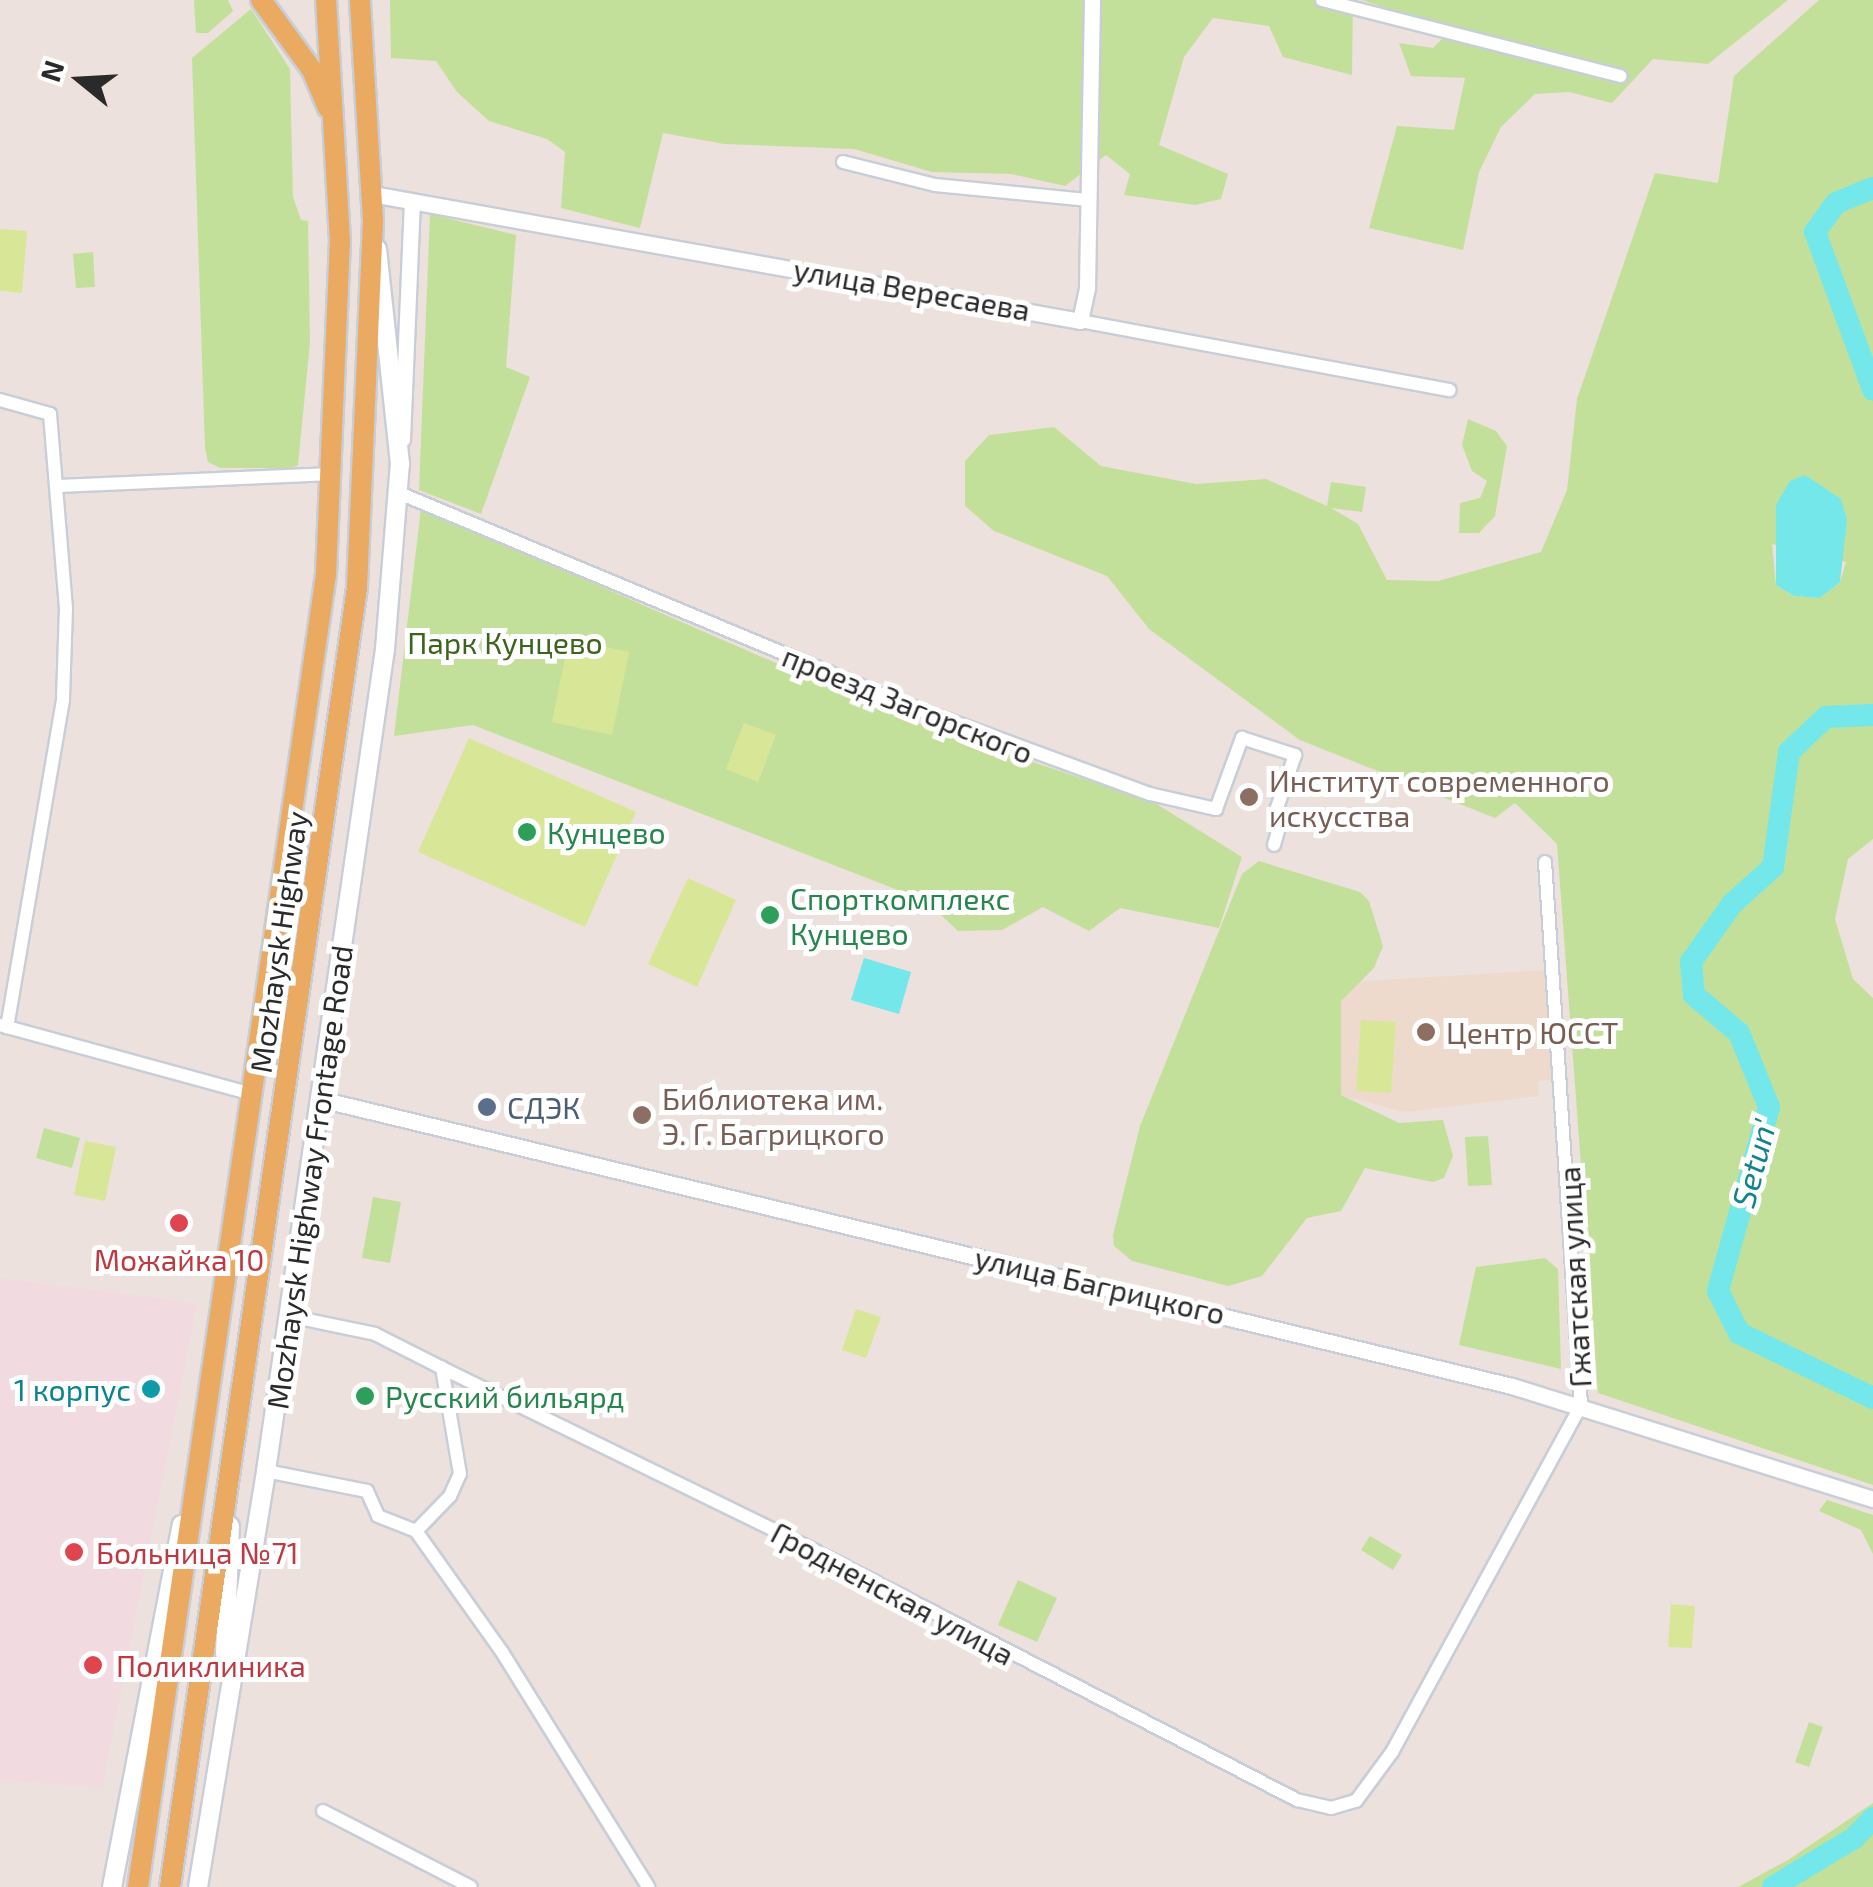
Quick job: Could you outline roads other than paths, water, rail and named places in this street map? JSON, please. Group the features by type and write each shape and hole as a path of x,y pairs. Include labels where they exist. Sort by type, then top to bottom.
{"main road":[{"path":"261,0 312,70 337,139"},
{"name":"Mozhaysk Highway","path":"138,1887 314,670 332,474 340,258 337,139 326,0"},
{"name":"Mozhaysk Highway","path":"170,1887 348,669 365,477 373,221 360,0"},
{"name":"Mozhaysk Highway Frontage Road","path":"198,1887 222,1720 266,1472 385,649 400,464 373,221"},
{"path":"112,1887 165,1594 200,1451"},
{"path":"222,1720 232,1459"}],"street":[{"path":"1080,321 1088,288 1092,0"},
{"path":"1322,0 1620,76"},
{"path":"843,162 935,184 1090,200"},
{"name":"улица Вересаева","path":"372,194 1450,390"},
{"path":"400,464 412,204"},
{"path":"0,400 50,414 65,617 63,700 4,1026 252,1094"},
{"path":"58,486 332,474"},
{"name":"проезд Загорского","path":"399,494 905,704 1150,794 1216,809 1242,738 1295,755 1278,808 1282,817 1274,845"},
{"name":"Гжатская улица","path":"1346,1805 1368,1793 1376,1780 1582,1405 1545,862"},
{"name":"улица Багрицкого","path":"320,1099 1582,1405 1872,1499"},
{"name":"Гродненская улица","path":"289,1316 357,1328 790,1538 1276,1790 1320,1808 1346,1805"},
{"path":"416,1530 455,1489 460,1474 442,1368"},
{"path":"266,1472 367,1491 378,1516 416,1530 502,1652 648,1887"},
{"path":"323,1811 471,1887"}],"water":[{"path":"1805,475 1841,499 1847,520 1840,582 1820,598 1794,596 1776,585 1776,505 1790,481"},
{"path":"864,958 911,972 899,1014 851,1000"}],"waterway":[{"name":"Setun'","path":"1873,188 1836,203 1815,232 1873,390"},
{"name":"Setun'","path":"1873,715 1826,717 1789,752 1773,867 1732,904 1691,962 1694,995 1739,1033 1769,1107 1718,1291 1739,1333 1873,1398"},
{"name":"Setun'","path":"1773,1887 1854,1838 1873,1818"}],"place":[{"name":"Институт современного искусства","path":"1249,797"},
{"name":"Кунцево","path":"527,832"},
{"name":"Спорткомплекс Кунцево","path":"770,915"},
{"name":"Центр ЮССТ","path":"1426,1032"},
{"name":"СДЭК","path":"487,1107"},
{"name":"Библиотека им. Э. Г. Багрицкого","path":"642,1115"},
{"name":"Можайка 10","path":"179,1223"},
{"name":"1 корпус","path":"151,1389"},
{"name":"Русский бильярд","path":"365,1396"},
{"name":"Больница №71","path":"74,1552"},
{"name":"Поликлиника","path":"93,1665"}],"park label":[{"name":"Парк Кунцево","path":"505,642"}]}
